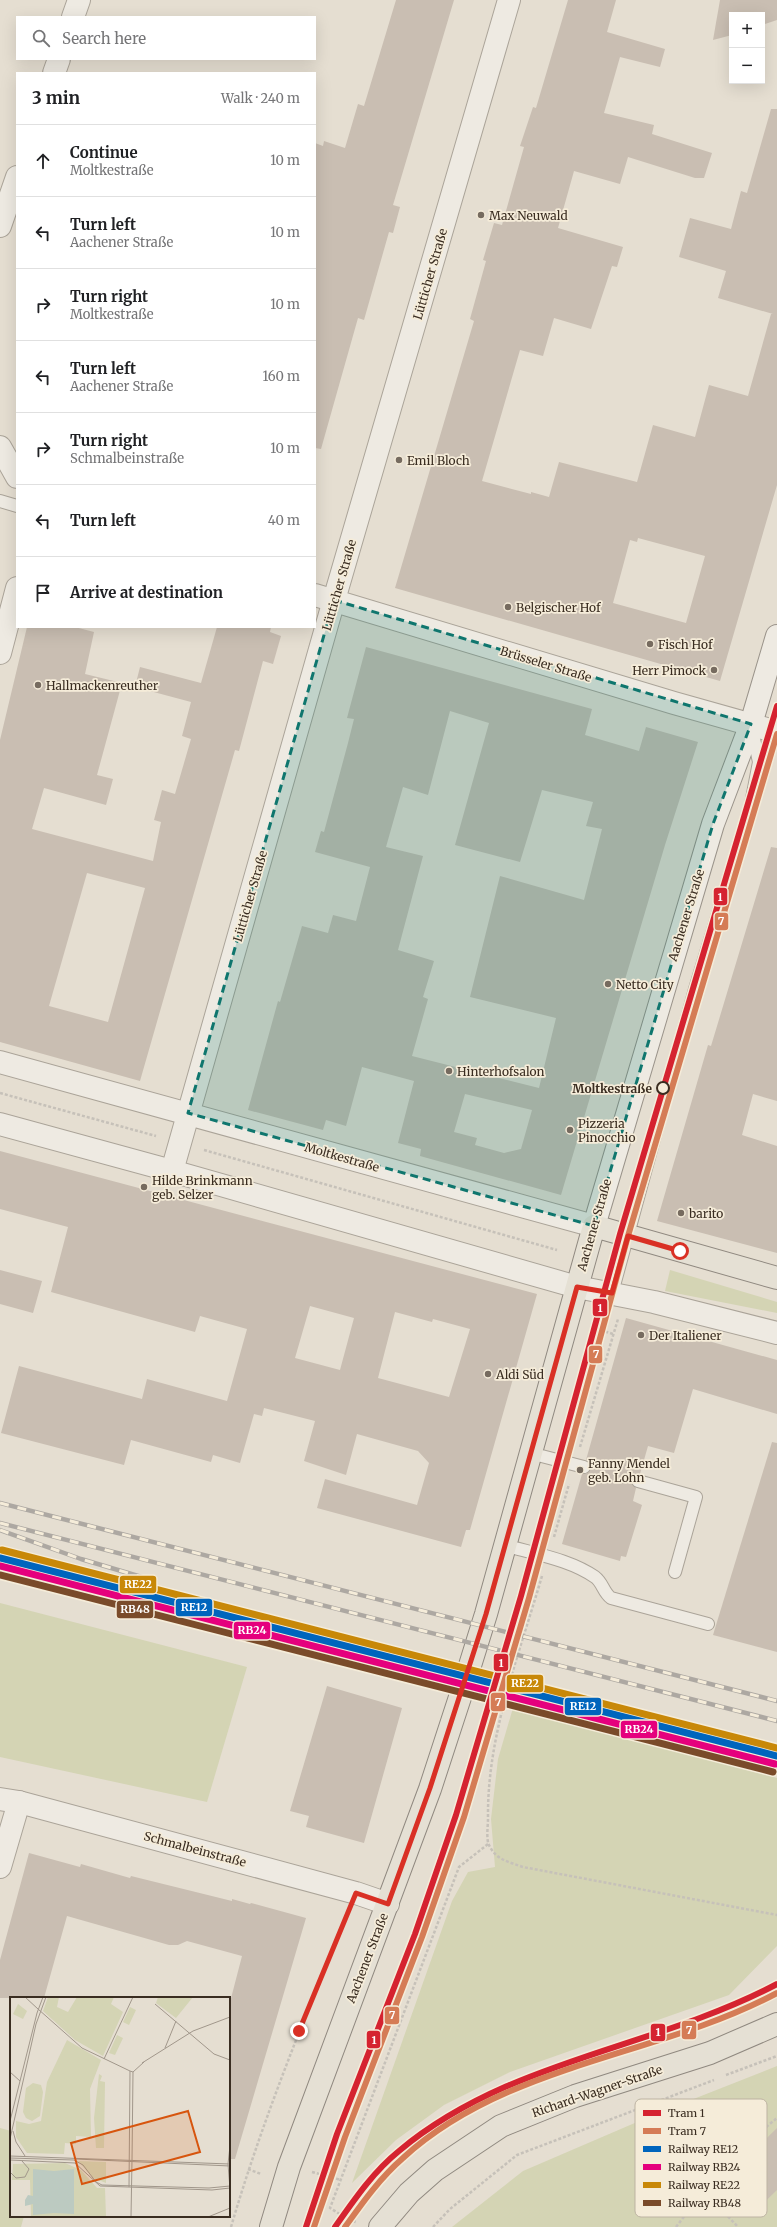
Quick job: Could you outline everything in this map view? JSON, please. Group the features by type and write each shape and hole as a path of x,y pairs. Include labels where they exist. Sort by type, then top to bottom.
{"main road":[{"name":"Moltkestraße","path":"594,1226 777,1278"},
{"name":"Aachener Straße","path":"271,2227 289,2167 388,1904 430,1788 461,1695 505,1545 594,1226"},
{"name":"Richard-Wagner-Straße","path":"380,2227 409,2193 435,2170 501,2126 575,2096 710,2053 777,2024"}],"street":[{"path":"73,16 79,0"},
{"name":"Lütticher Straße","path":"172,1171 325,598 510,0"},
{"path":"54,72 58,60"},
{"path":"0,226 16,180"},
{"path":"0,448 16,475"},
{"path":"0,653 16,592"},
{"name":"Brüsseler Straße","path":"325,598 674,704 777,732"},
{"name":"Aachener Straße","path":"594,1226 713,824 751,724 777,636"},
{"name":"Moltkestraße","path":"0,1062 594,1226"},
{"path":"0,1124 172,1171 577,1287 612,1293 777,1332"},
{"path":"0,1867 9,1800"},
{"name":"Schmalbeinstraße","path":"9,1800 356,1893 388,1904"}],"lane":[{"path":"0,501 16,506"},
{"name":"Aachener Straße","path":"612,1293 696,989 750,809 759,762 751,724"},
{"path":"530,1453 579,1466"},
{"path":"638,1481 696,1497 675,1572"},
{"path":"505,1545 565,1562 594,1576 600,1582 606,1594 611,1598 708,1624"}],"path":[{"path":"0,1093 557,1250"},
{"path":"623,1316 618,1318 579,1466 548,1558 499,1722 492,1756 488,1796 488,1844 498,1859 523,1867 777,1915"},
{"path":"358,2217 354,2222 330,2208 459,1867 488,1844"},
{"path":"231,2227 248,2169 299,2031 356,1893"},
{"path":"725,2076 777,2056"},
{"path":"665,2099 718,2079"},
{"path":"433,2227 450,2209 518,2155 635,2111"},
{"path":"767,2127 777,2118"},
{"path":"676,2227 684,2217"},
{"path":"729,2217 738,2227"}],"highlighted area":[{"path":"334,600 751,724 713,824 594,1226 188,1113"}],"green space":[{"path":"670,1270 777,1302 777,1313 665,1291"},
{"path":"0,1603 247,1667 207,1802 0,1757"},
{"path":"515,1701 544,1717 777,1778 777,1946 729,1995 510,2072 444,2105 396,2140 352,2183 452,1901 468,1872 495,1867 491,1819 498,1759"},
{"path":"777,2066 777,2227 452,2227 523,2171 635,2123 635,2217 767,2217 767,2099 693,2099"},
{"path":"0,2128 10,2131 10,2217 24,2217 21,2227 0,2227"}],"building":[{"path":"396,0 454,0 393,205 400,207 393,233 389,232 364,320 358,318 321,449 316,448 316,143 323,146 324,141 345,148 358,104 364,106"},
{"path":"568,0 616,0 607,32 665,49 660,67 620,57 604,113 654,125 652,134 712,153 704,178 695,178 628,157 620,184 574,171 558,228 623,247 617,267 612,266 591,329 554,318 543,356 520,350 482,481 531,494 531,492 549,497 559,462 637,482 653,425 695,437 709,385 748,396 771,314 773,314 718,298 726,271 679,257 690,218 731,229 741,191 747,193 771,109 777,109 777,485 720,681 395,588 474,321 470,319 486,261 483,260 494,223 502,225 524,147 520,146 533,107 536,108","holes":["638,538 705,556 686,623 613,603 630,540 637,542"]},
{"path":"720,0 777,0 777,20 765,24 765,12 729,12 729,36 713,40"},
{"path":"27,628 79,628 94,632 85,674 122,683 97,775 113,779 106,805 44,788 32,829 153,861 161,822 154,820 162,790 175,794 191,739 182,736 191,702 135,687 140,667 201,683 217,628 271,628 270,632 281,636 273,664 263,661 239,751 235,750 140,1081 0,1042 0,740","holes":["87,873 145,888 108,1022 49,1006"]},
{"path":"366,647 592,709 585,735 639,751 646,727 698,742 665,845 561,1195 420,1156 421,1149 398,1143 414,1081 362,1067 346,1126 326,1120 323,1130 248,1110 278,1001 280,1002 302,926 328,933 333,915 356,921 370,867 315,852 321,831 324,832 354,719 347,718","holes":["450,711 489,723 455,845 520,862 542,790 593,802 586,826 602,829 584,900 500,876 470,997 556,1018 539,1088 412,1056 428,999 423,997 434,961 398,950 423,856 386,847 403,787 428,795","465,1094 532,1110 521,1149 504,1153 475,1145 477,1138 454,1132"]},
{"path":"771,847 777,848 777,1101 753,1094 742,1135 777,1146 777,1253 657,1221 708,1045 711,1046"},
{"path":"0,1151 537,1294 470,1530 466,1530 461,1547 317,1508 325,1479 417,1505 429,1463 418,1451 357,1434 346,1475 304,1461 315,1421 264,1408 262,1416 254,1414 240,1463 213,1455 211,1462 131,1440 124,1465 1,1433 19,1366 142,1399 147,1379 227,1401 247,1329 200,1316 195,1332 51,1292 68,1227 0,1209","holes":["310,1306 354,1318 340,1370 295,1358","395,1312 432,1322 433,1319 470,1329 449,1397 378,1378"]},
{"path":"0,1270 42,1281 33,1313 0,1304"},
{"path":"626,1318 777,1360 777,1414 693,1389 674,1453 648,1446 640,1474 636,1474 631,1479 631,1483 636,1488 633,1501 642,1505 626,1557 621,1556 620,1561 562,1544 582,1474 586,1474 591,1469 591,1465 586,1460"},
{"path":"772,1442 777,1443 777,1652 713,1635"},
{"path":"327,1686 402,1708 364,1843 306,1827 309,1816 290,1811"},
{"path":"29,1853 80,1867 81,1864 130,1878 131,1876 232,1901 232,1899 251,1903 306,1918 235,2159 230,2159 230,2002 242,1956 187,1941 178,1945 169,1945 67,1916 44,1997 0,1998 0,1960"},
{"path":"777,2128 777,2190 767,2200 767,2138"}],"railway":[{"path":"0,1503 777,1701"},
{"path":"0,1523 777,1721"},
{"path":"0,1530 81,1559 155,1581"}],"tram line":[{"name":"1","path":"306,2227 337,2134 415,1934 456,1815 521,1596 620,1234 777,706"},
{"name":"7","path":"314,2227 345,2137 422,1937 464,1817 529,1598 628,1236 777,734"},
{"name":"1","path":"335,2227 364,2187 399,2151 442,2120 487,2095 583,2057 682,2025 730,2006 777,1984"},
{"name":"7","path":"345,2227 379,2182 403,2158 444,2126 488,2101 535,2081 731,2015 777,1993"}],"rail line":[{"name":"RE22","path":"2,1550 777,1748"},
{"name":"RE12","path":"0,1558 777,1756"},
{"name":"RB24","path":"0,1566 775,1764"},
{"name":"RB48","path":"0,1575 773,1772"}],"place":[{"name":"Max Neuwald","path":"481,215"},
{"name":"Emil Bloch","path":"399,460"},
{"name":"Belgischer Hof","path":"508,607"},
{"name":"Fisch Hof","path":"650,644"},
{"name":"Herr Pimock","path":"714,670"},
{"name":"Hallmackenreuther","path":"38,685"},
{"name":"Netto City","path":"608,984"},
{"name":"Hinterhofsalon","path":"449,1071"},
{"name":"Moltkestraße","path":"663,1088"},
{"name":"Pizzeria Pinocchio","path":"570,1130"},
{"name":"Hilde Brinkmann geb. Selzer","path":"144,1187"},
{"name":"barito","path":"681,1213"},
{"name":"Der Italiener","path":"641,1335"},
{"name":"Aldi Süd","path":"488,1374"},
{"name":"Fanny Mendel geb. Lohn","path":"580,1470"}],"route":[{"path":"299,2031 356,1893 388,1904 430,1788 486,1614 577,1287 612,1293 628,1236 680,1251"}]}
